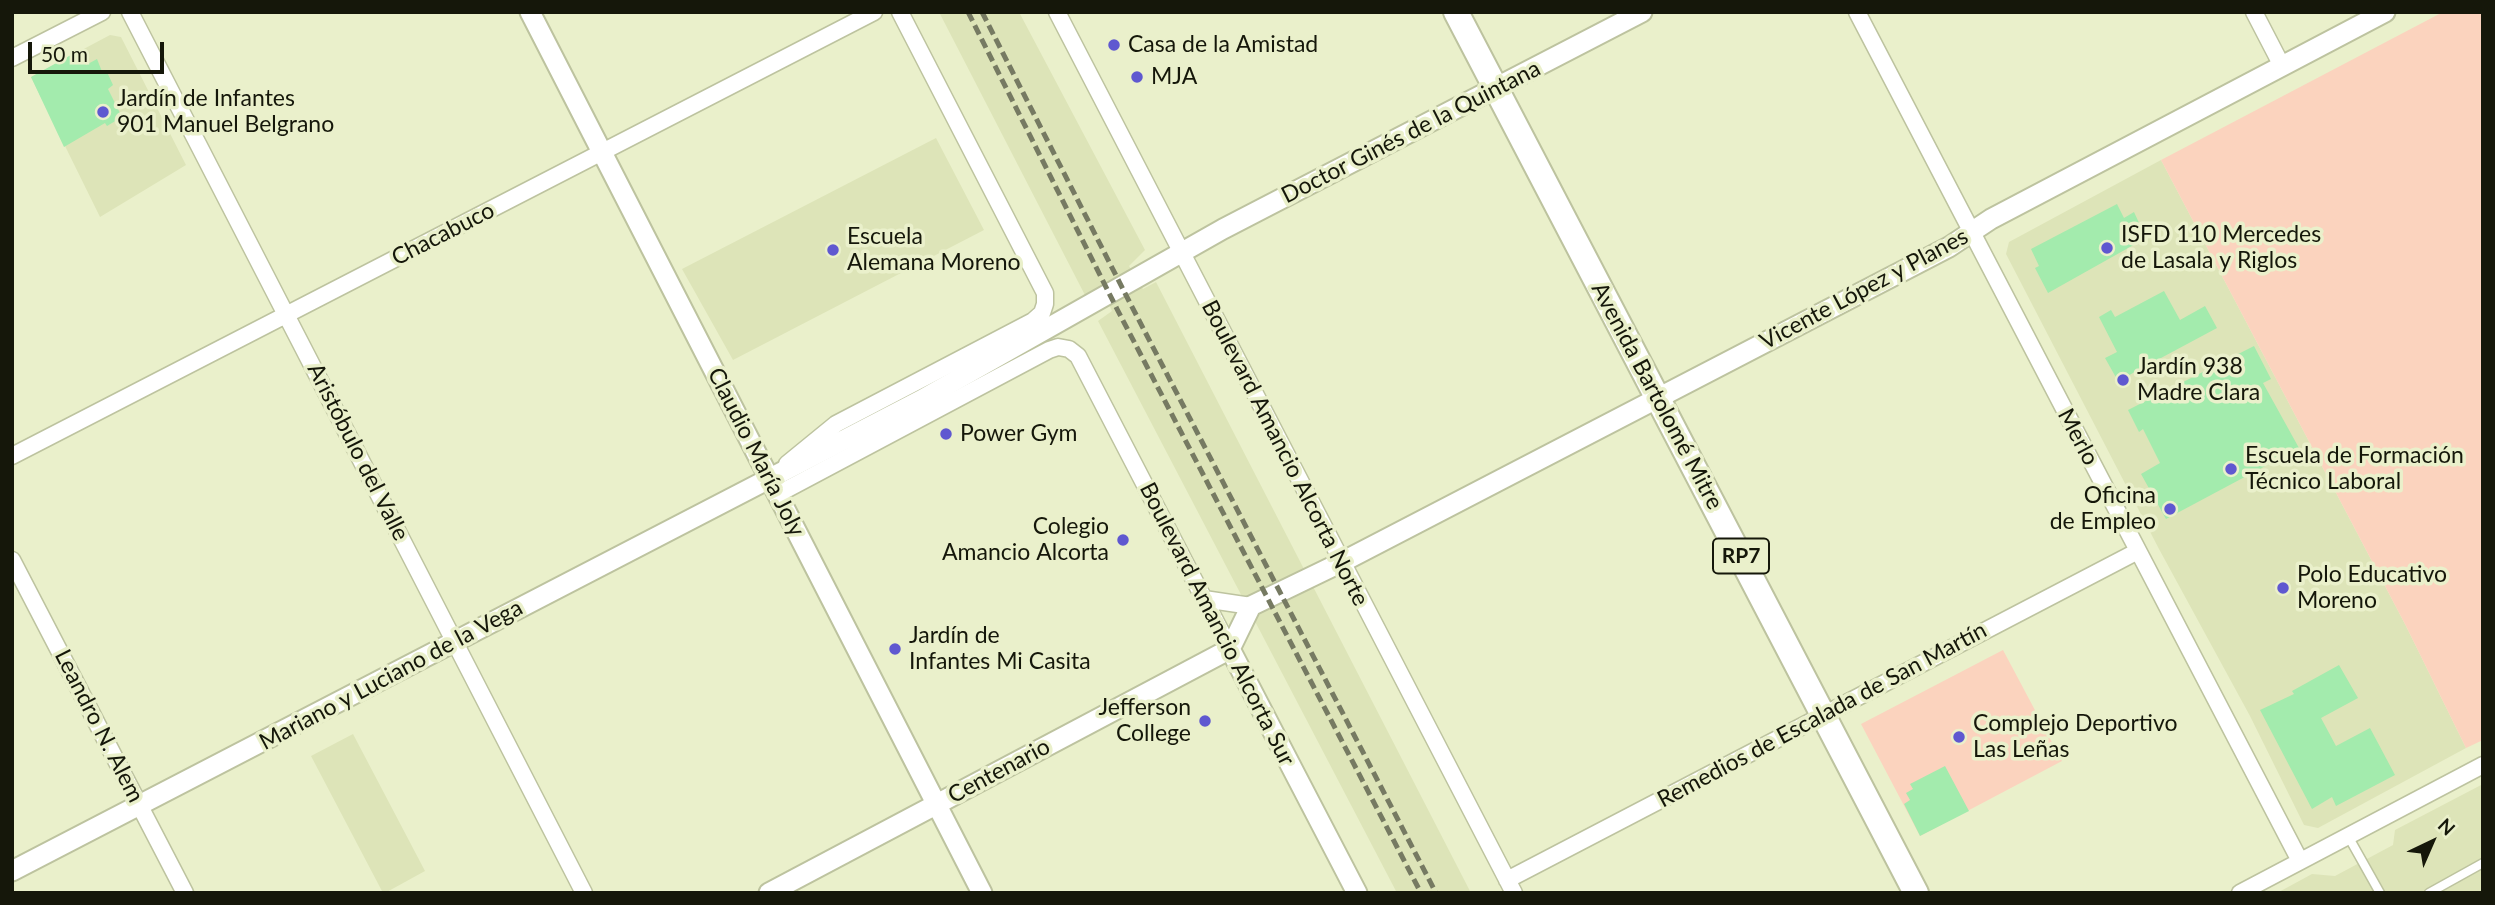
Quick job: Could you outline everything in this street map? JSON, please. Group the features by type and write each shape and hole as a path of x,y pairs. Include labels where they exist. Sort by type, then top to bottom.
{"main road":[{"name":"Avenida Bartolomé Mitre","path":"1456,12 1916,893"}],"street":[{"path":"12,58 102,12"},
{"name":"Aristóbulo del Valle","path":"130,12 584,893"},
{"name":"Claudio María Joly","path":"530,12 982,893"},
{"name":"Chacabuco","path":"12,456 874,12"},
{"name":"Mariano y Luciano de la Vega","path":"774,486 836,424 1033,321 1042,313 1045,293 900,12"},
{"name":"Boulevard Amancio Alcorta Norte","path":"1057,12 1511,886"},
{"name":"Doctor Ginés de la Quintana","path":"1061,321 1181,252 1642,12"},
{"name":"Merlo","path":"1857,12 2300,862"},
{"path":"2254,12 2282,66"},
{"name":"Vicente López y Planes","path":"1251,606 1342,562 1949,247 1991,219 2385,12"},
{"name":"Mariano y Luciano de la Vega","path":"774,486 1061,321"},
{"name":"Mariano y Luciano de la Vega","path":"12,871 456,641 1049,350 1058,346 1069,349 1078,356"},
{"name":"Boulevard Amancio Alcorta Sur","path":"1078,356 1357,893"},
{"name":"Remedios de Escalada de San Martín","path":"1511,886 1824,714 2138,551"},
{"name":"Leandro N. Alem","path":"12,560 185,893"},
{"path":"1204,599 1251,606 1230,649"},
{"name":"Centenario","path":"769,893 1230,649"},
{"path":"2240,893 2483,765"}],"lane":[{"path":"2348,836 2380,893"},
{"path":"2429,893 2483,863"}],"shaded area":[{"path":"939,12 1019,12 1145,250 1129,266 1143,289 1156,282 1471,893 1397,893 1098,321 1112,311 1102,290 1087,299"},
{"path":"2443,12 2483,12 2483,740 2466,748 2406,626 2161,160"},
{"name":"Jardín de Infantes 901 Manuel Belgrano","path":"110,35 121,37 186,165 100,217 31,77"},
{"name":"Escuela Alemana Moreno","path":"936,138 984,230 733,360 682,269"},
{"path":"2161,160 2406,626 2466,748 2318,828 2304,825 2250,716 2159,549 2006,254 2009,242"},
{"name":"Complejo Deportivo Las Leñas","path":"2003,650 2062,761 1920,836 1861,724"},
{"path":"353,734 425,871 385,893 311,756"},
{"path":"2483,784 2483,893 2277,893 2312,874 2335,876 2393,845 2395,830"}],"building":[{"path":"80,50 86,65 97,59 103,74 107,72 113,85 108,89 122,117 107,126 105,123 64,147 31,77"},
{"path":"2117,204 2124,218 2134,212 2146,238 2048,293 2035,268 2039,266 2031,249"},
{"path":"2164,291 2180,320 2205,306 2217,328 2118,381 2105,358 2117,352 2099,317 2111,310 2115,317"},
{"path":"2254,346 2271,379 2263,383 2299,448 2166,519 2141,474 2160,463 2143,429 2139,432 2128,410"},
{"path":"2339,665 2358,698 2321,718 2336,746 2370,728 2395,775 2336,806 2332,797 2312,809 2260,710 2294,694 2292,691"},
{"path":"1945,766 1969,811 1920,836 1904,804 1910,800 1906,793 1913,789 1910,784"}],"railway":[{"path":"968,12 1117,309 1421,893"},
{"path":"982,12 1436,893"}],"place":[{"name":"Casa de la Amistad","path":"1114,45"},
{"name":"MJA","path":"1137,77"},
{"name":"Jardín de Infantes 901 Manuel Belgrano","path":"103,112"},
{"name":"ISFD 110 Mercedes de Lasala y Riglos","path":"2107,248"},
{"name":"Escuela Alemana Moreno","path":"833,250"},
{"name":"Jardín 938 Madre Clara","path":"2123,380"},
{"name":"Power Gym","path":"946,434"},
{"name":"Escuela de Formación Técnico Laboral","path":"2231,469"},
{"name":"Oficina de Empleo","path":"2170,509"},
{"name":"Colegio Amancio Alcorta","path":"1123,540"},
{"name":"Polo Educativo Moreno","path":"2283,588"},
{"name":"Jardín de Infantes Mi Casita","path":"895,649"},
{"name":"Jefferson College","path":"1205,721"},
{"name":"Complejo Deportivo Las Leñas","path":"1959,737"}]}
